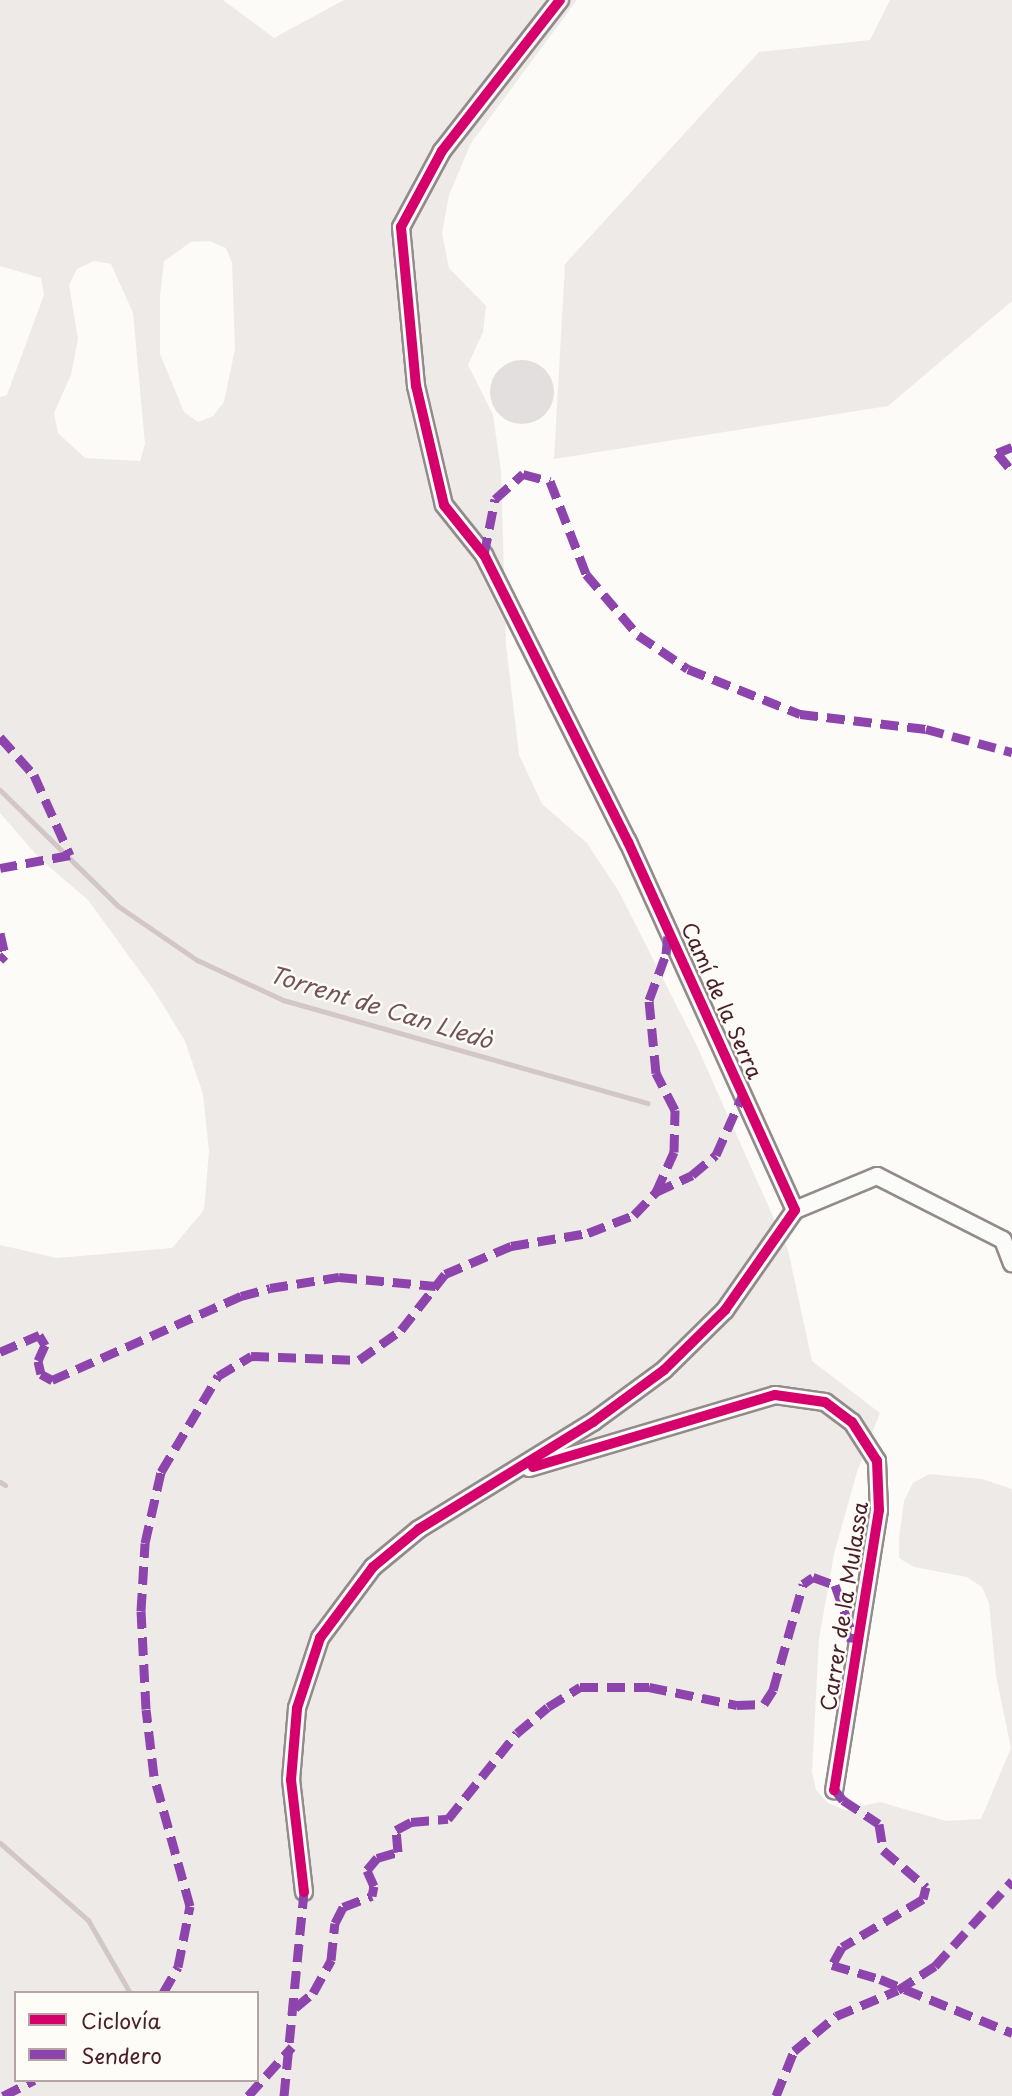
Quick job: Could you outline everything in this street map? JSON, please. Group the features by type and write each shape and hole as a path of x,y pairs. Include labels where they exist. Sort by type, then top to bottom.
{"street":[{"name":"Camí de la Serra","path":"560,0 442,151 401,227 416,386 444,505 484,555 628,842 795,1210"},
{"path":"304,1892 291,1780 297,1708 320,1638 373,1567 419,1529 593,1422 664,1370 725,1310 795,1210 877,1176 1003,1240 1012,1264"},
{"name":"Carrer de la Mulassa","path":"507,1475 759,1397 791,1394 810,1398 845,1416 873,1450 880,1478 879,1510 834,1790"}],"shaded area":[{"path":"0,0 223,0 274,38 344,0 577,0 471,143 449,195 442,233 449,268 486,306 483,332 468,365 493,415 501,471 506,644 519,755 542,804 587,843 618,890 695,1042 788,1250 812,1361 880,1413 857,1472 834,1554 819,1639 812,1772 816,1790 828,1803 845,1810 880,1802 946,1821 981,1819 1011,1748 996,1676 989,1603 982,1587 967,1577 914,1567 899,1558 899,1539 904,1501 913,1483 929,1474 982,1479 1012,1489 1012,2096 0,2096 0,1245 57,1258 172,1248 204,1210 209,1151 203,1094 185,1041 155,992 88,900 40,859 0,813 0,397 7,395 44,295 41,278 0,266","holes":["210,241 226,248 232,263 235,349 224,402 213,416 198,422 184,412 160,354 160,297 164,261 191,242","94,261 111,264 133,313 145,444 140,461 85,458 58,433 54,413 71,375 78,339 69,285 77,269"]},
{"path":"890,0 1012,0 1012,301 888,406 554,459 565,264 759,52 870,40"}],"building":[{"path":"522,360 540,366 548,374 554,392 548,410 540,418 522,424 504,418 496,410 490,392 496,374 504,366"}],"waterway":[{"name":"Torrent de Can Lledò","path":"0,790 118,906 197,960 283,1000 648,1103"},
{"path":"0,1482 5,1485"},
{"path":"0,1843 88,1920 129,1991"}],"marked path":[{"path":"1012,447 997,453 1012,471"},
{"path":"484,555 495,499 523,474 550,481 586,574 638,635 688,669 800,714 926,729 1012,752"},
{"path":"0,737 34,775 70,855 0,868"},
{"path":"0,933 5,955 0,960"},
{"path":"164,1991 178,1967 190,1906 154,1776 146,1709 141,1611 145,1543 161,1472 218,1376 251,1356 359,1360 401,1330 445,1274 511,1246 588,1233 634,1215 656,1192 674,1152 675,1110 656,1073 649,1000 666,954 668,936"},
{"path":"656,1192 692,1175 716,1155 743,1094"},
{"path":"0,1352 39,1335 45,1345 38,1361 41,1374 52,1380 241,1296 270,1288 339,1277 436,1286"},
{"path":"295,2008 313,1993 331,1960 335,1923 343,1907 372,1896 374,1886 367,1870 377,1858 398,1852 396,1830 411,1822 448,1819 517,1733 548,1707 580,1687 649,1687 737,1705 764,1704 773,1690 803,1584 813,1577 835,1585 852,1633 851,1642"},
{"path":"832,1786 843,1800 879,1824 883,1850 926,1887 923,1899 842,1947 832,1965 880,1979 1012,2033"},
{"path":"776,2096 794,2051 836,2016 898,1990 935,1966 1012,1881"},
{"path":"284,2096 304,1892"},
{"path":"248,2096 292,2047"},
{"path":"3,2096 30,2082"}],"cycle path":[{"path":"304,1892 291,1780 297,1708 320,1638 373,1567 419,1529 593,1422 664,1370 725,1310 795,1210 628,842 484,555 444,505 416,386 401,227 442,151 560,0"},
{"path":"533,1467 775,1395 825,1402 852,1422 877,1461 879,1510 834,1790"}]}
